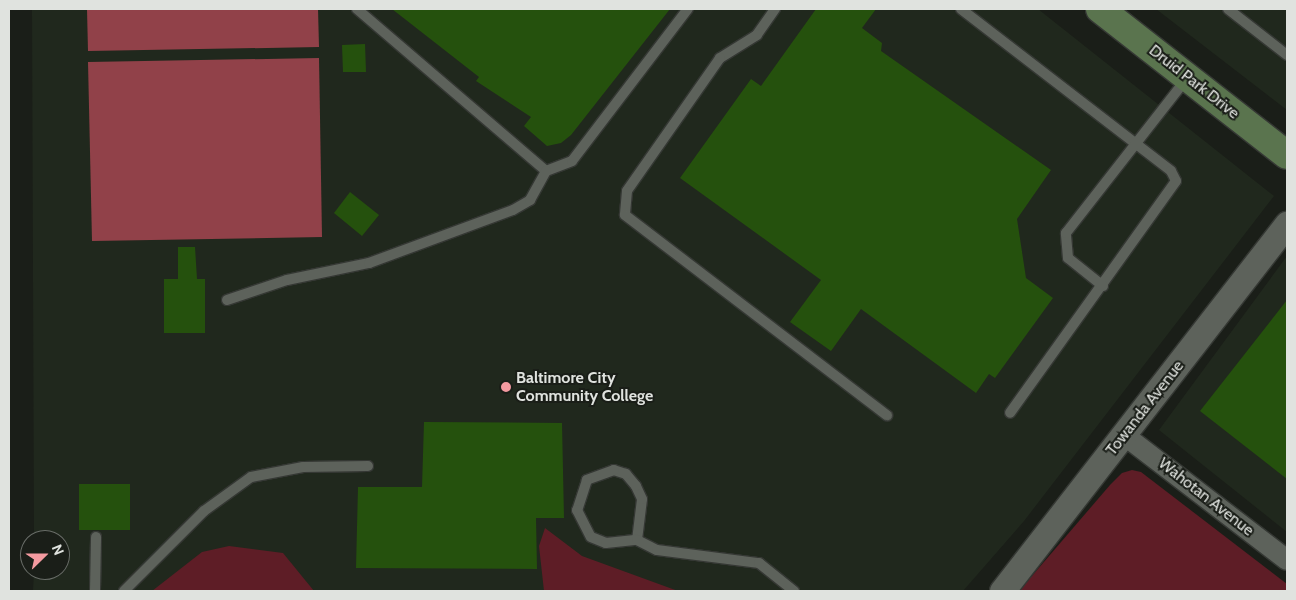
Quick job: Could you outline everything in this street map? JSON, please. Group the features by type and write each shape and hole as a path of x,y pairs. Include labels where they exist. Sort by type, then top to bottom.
{"main road":[{"name":"Druid Park Drive","path":"1100,9 1287,155"}],"street":[{"name":"Towanda Avenue","path":"1002,591 1287,223"},
{"name":"Wahotan Avenue","path":"1124,435 1287,560"}],"lane":[{"path":"357,9 546,171"},
{"path":"227,300 287,280 369,263 513,210 530,200 546,171 572,161 688,9"},
{"path":"775,9 756,35 720,58 627,191 625,215 887,415"},
{"path":"961,9 1171,171 1176,181 1010,414"},
{"path":"1228,9 1287,55"},
{"path":"1103,286 1068,258 1066,233 1188,77"},
{"path":"124,591 204,511 251,477 303,468 368,466"},
{"path":"637,540 642,499 636,486 626,474 614,470 588,480 578,510 591,537 606,543 637,540 657,550 759,563 794,591"},
{"path":"95,591 96,537"}],"shaded area":[{"path":"32,9 1038,9 1274,196 1024,521 963,591 33,591 34,580 70,580 70,530 34,530"},
{"path":"87,9 318,9 319,47 88,51"},
{"path":"1156,9 1287,9 1287,110"},
{"path":"319,58 322,237 92,241 88,62"},
{"path":"1287,256 1287,532 1159,430"},
{"path":"1132,470 1141,472 1287,584 1287,591 1019,591 1110,485 1122,473"},
{"path":"545,528 582,556 678,591 544,591 539,546"},
{"path":"229,546 283,553 314,591 152,591 202,552"}],"building":[{"path":"392,9 670,9 571,135 561,143 547,146 524,126 531,117 476,81 479,77"},
{"path":"816,9 876,9 862,28 882,43 881,51 1051,170 1017,219 1026,278 1053,298 995,378 989,374 976,393 861,309 831,351 790,322 821,280 680,178 751,79 761,86"},
{"path":"365,44 366,72 343,72 342,45"},
{"path":"350,192 379,215 362,236 334,213"},
{"path":"178,247 195,247 197,279 205,279 205,333 164,333 164,279 178,279"},
{"path":"1287,300 1287,479 1200,411"},
{"path":"424,422 562,423 564,518 536,518 537,569 356,568 358,487 422,487"},
{"path":"79,484 130,484 130,530 79,530"}],"place":[{"name":"Baltimore City Community College","path":"506,387"}]}
